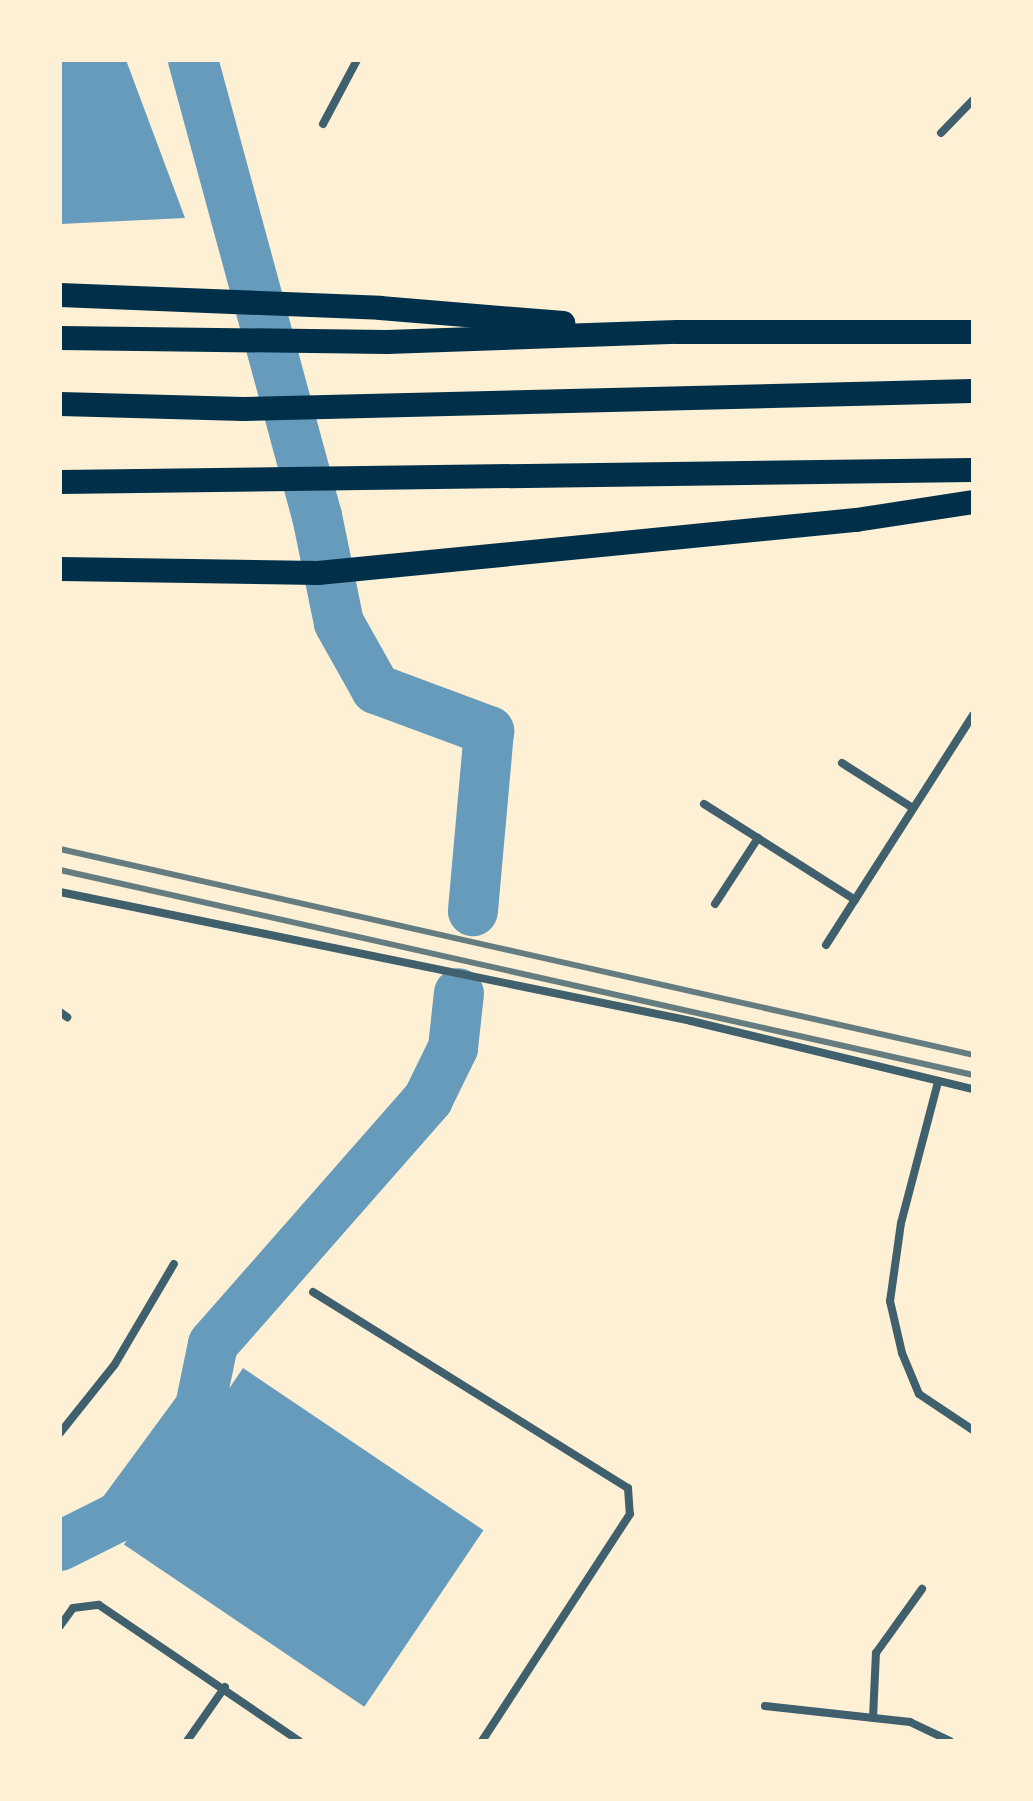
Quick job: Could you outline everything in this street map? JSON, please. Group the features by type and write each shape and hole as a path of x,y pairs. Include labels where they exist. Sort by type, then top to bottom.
{"highway":[{"path":"60,295 380,308 677,332"},
{"path":"60,338 387,342 677,332 973,332"},
{"path":"60,404 243,409 973,391"},
{"path":"60,482 973,470"},
{"path":"60,569 318,573 856,520 973,502"}],"street":[{"path":"323,124 357,60"},
{"path":"941,133 973,100"},
{"path":"826,945 973,715"},
{"path":"842,763 913,808"},
{"path":"704,804 855,900"},
{"path":"715,904 758,838"},
{"path":"60,892 691,1021 973,1089"},
{"path":"938,1082 901,1223 890,1301 902,1353 919,1394 973,1430"},
{"path":"60,1433 115,1364 174,1264"},
{"path":"313,1292 628,1488 630,1514 482,1741"},
{"path":"873,1718 870,1684 876,1653 922,1589"},
{"path":"60,1626 67,1613 80,1605 99,1605 225,1687 299,1741"},
{"path":"187,1741 225,1687"},
{"path":"765,1706 928,1726 950,1741"}],"water":[{"path":"60,60 126,60 185,218 60,224"},
{"path":"243,1368 483,1530 364,1707 124,1545"}],"waterway":[{"path":"193,60 317,516 339,623 376,689 489,731 473,911"},
{"path":"60,1546 120,1516 200,1407 213,1344 428,1099 453,1048 459,993"}],"railway":[{"path":"60,849 973,1055"},
{"path":"60,870 973,1075"}]}
